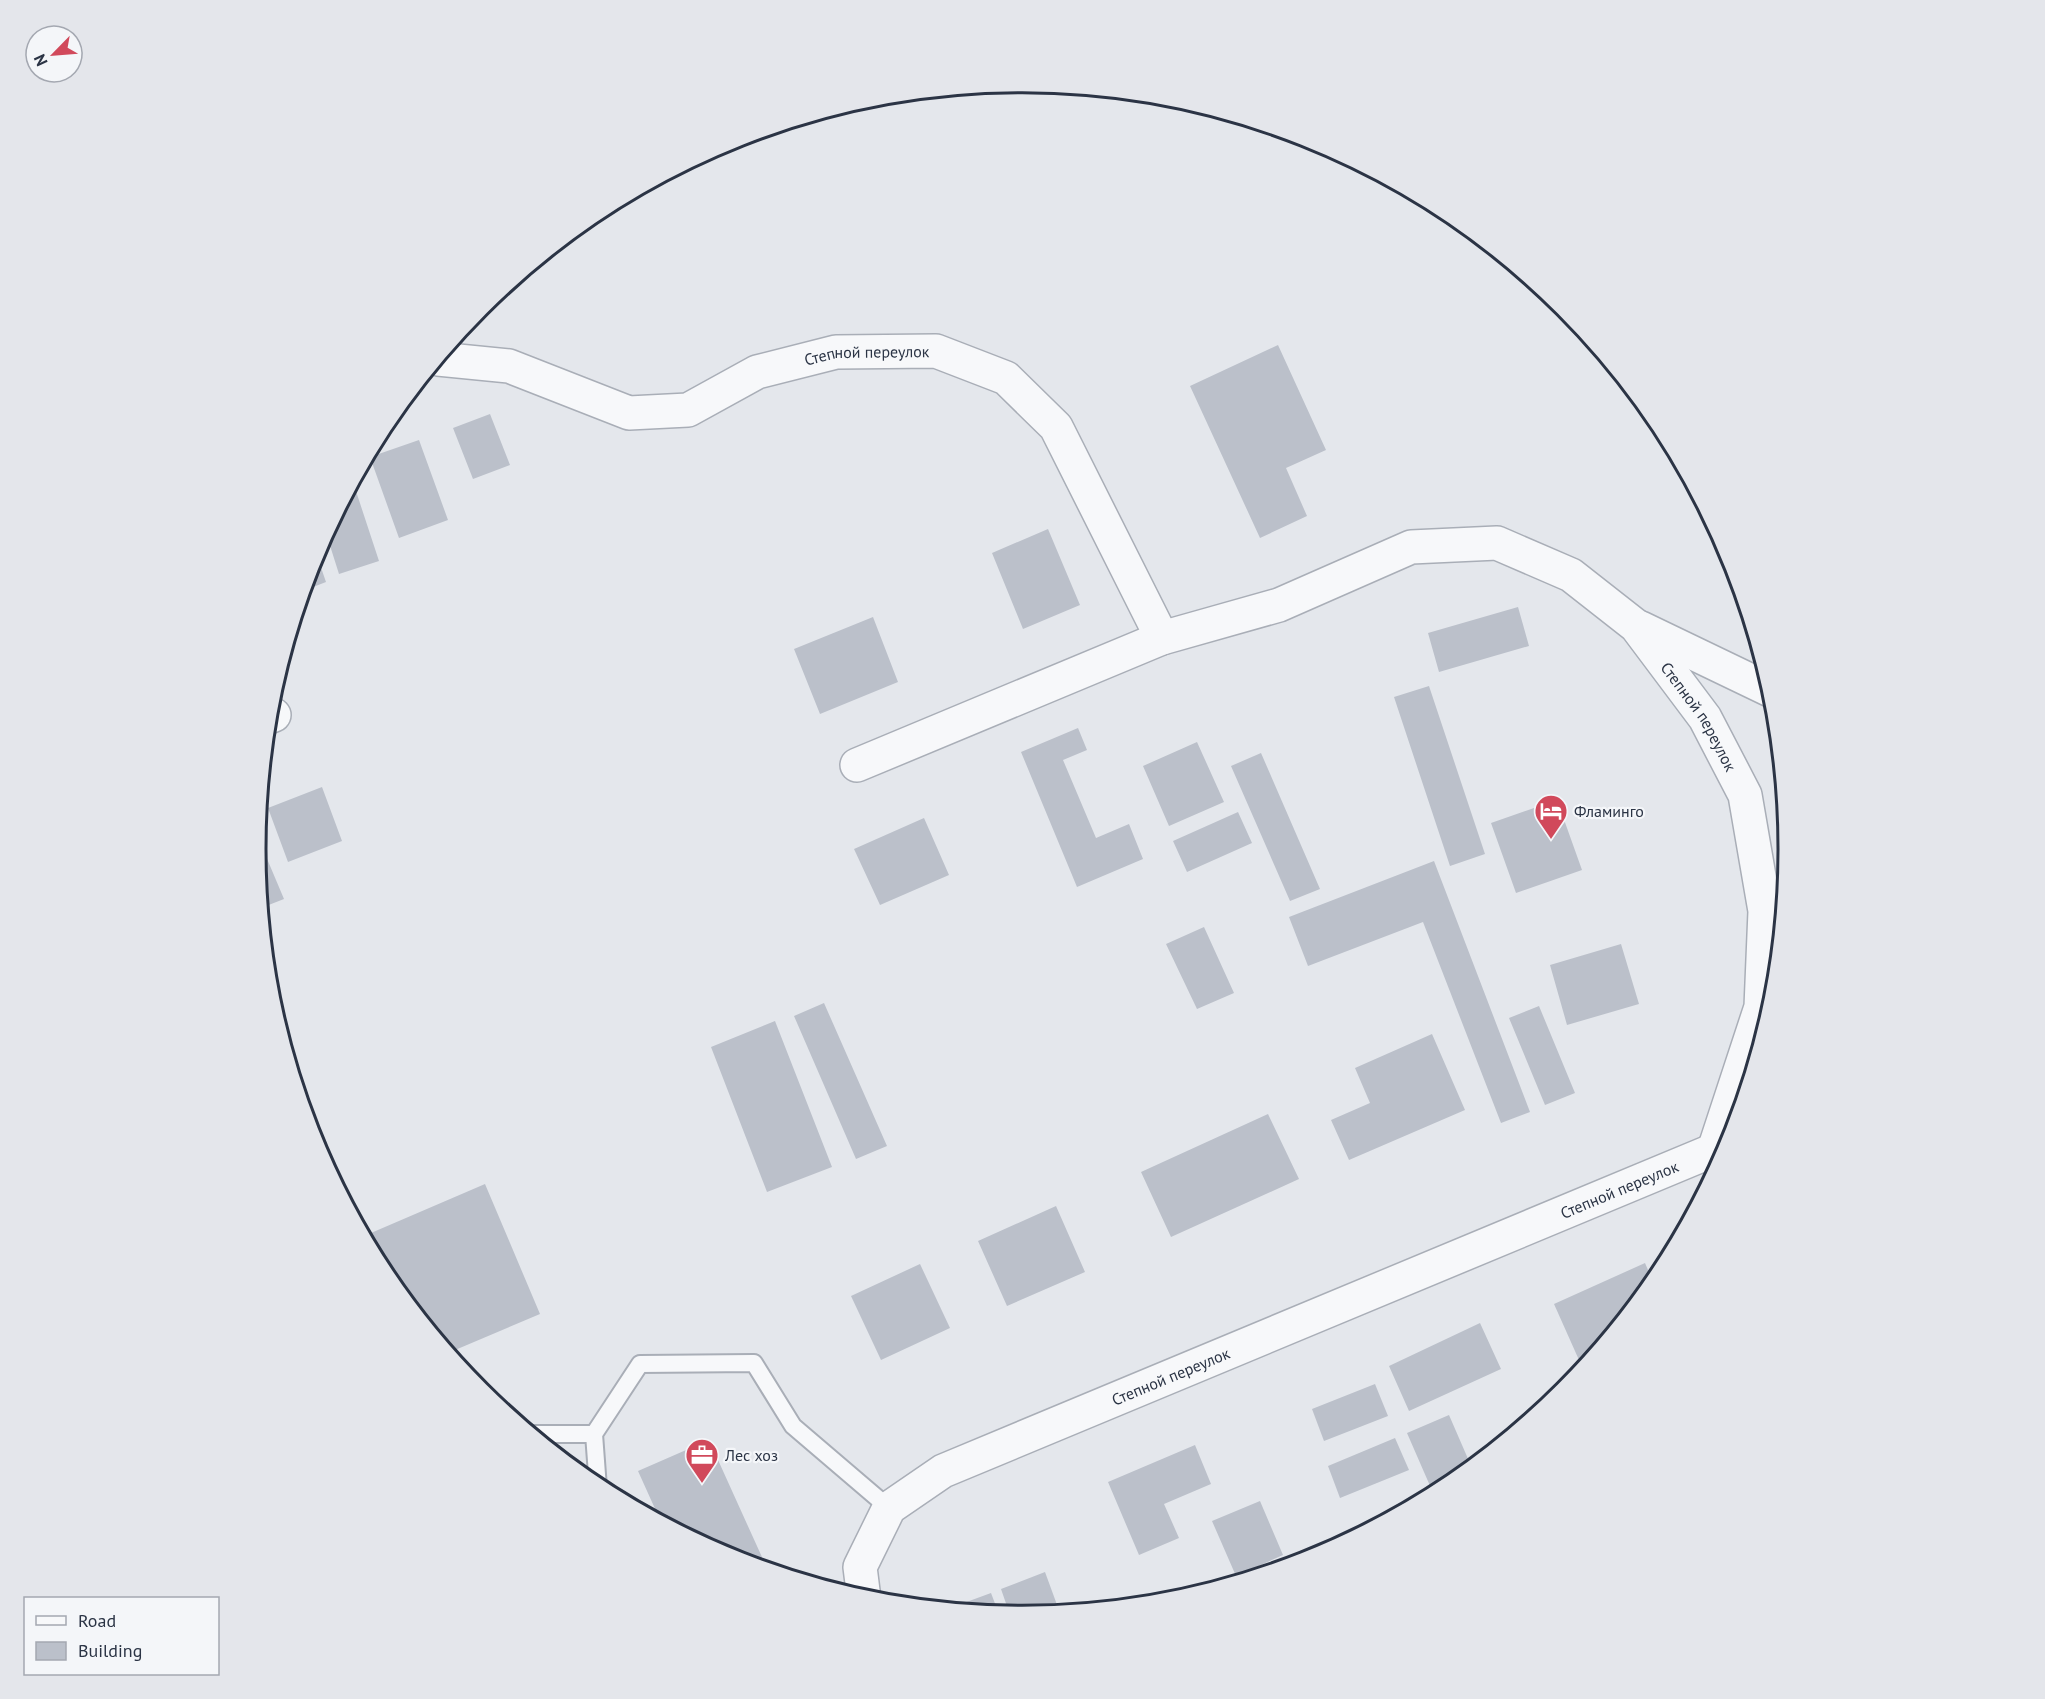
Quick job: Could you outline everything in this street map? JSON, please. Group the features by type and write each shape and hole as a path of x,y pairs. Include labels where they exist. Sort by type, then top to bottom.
{"street":[{"name":"Степной переулок","path":"447,360 509,366 629,413 688,410 757,372 836,352 936,351 1006,378 1056,427 1162,638"},
{"name":"Степной переулок","path":"857,765 1162,638 1279,605 1411,547 1497,543 1571,574 1636,626 1705,718 1745,795 1765,911 1761,1006 1732,1110"},
{"path":"1636,626 1760,685"},
{"name":"Степной переулок","path":"863,1588 860,1566 889,1508 943,1471 1718,1146"}],"lane":[{"path":"597,1475 594,1434 640,1364 754,1363 792,1426 889,1508"},
{"path":"543,1434 594,1434"}],"building":[{"path":"1278,345 1326,450 1286,468 1307,516 1260,538 1190,386"},
{"path":"490,414 510,465 473,479 453,428"},
{"path":"419,440 448,520 399,538 372,463 377,454"},
{"path":"356,492 379,561 339,574 330,546"},
{"path":"1048,529 1080,605 1023,629 992,553"},
{"path":"321,568 326,582 313,587"},
{"path":"1518,607 1529,646 1439,672 1428,633"},
{"path":"873,617 898,682 820,714 794,649"},
{"path":"1429,686 1485,854 1450,866 1394,697"},
{"path":"1078,728 1087,750 1063,760 1096,838 1129,824 1143,859 1077,887 1021,752"},
{"path":"1197,742 1224,802 1169,826 1143,766"},
{"path":"1261,753 1320,889 1290,901 1231,766"},
{"path":"322,787 342,841 288,862 268,808"},
{"path":"1557,800 1582,870 1516,893 1491,823"},
{"path":"1238,812 1252,843 1187,872 1173,841"},
{"path":"924,818 949,875 880,905 854,849"},
{"path":"266,857 284,899 268,905"},
{"path":"1434,861 1530,1112 1501,1123 1423,922 1308,966 1289,917"},
{"path":"1204,927 1234,993 1197,1009 1166,944"},
{"path":"1621,944 1639,1004 1567,1025 1550,965"},
{"path":"824,1003 887,1146 856,1159 794,1016"},
{"path":"1539,1006 1575,1093 1545,1105 1509,1018"},
{"path":"775,1021 832,1167 767,1192 711,1047"},
{"path":"1432,1034 1465,1110 1349,1160 1331,1120 1370,1103 1355,1068"},
{"path":"1268,1114 1299,1179 1171,1237 1141,1172"},
{"path":"485,1184 540,1314 456,1350 422,1310 370,1233"},
{"path":"1056,1206 1085,1272 1007,1306 978,1241"},
{"path":"1645,1263 1649,1273 1623,1310 1579,1360 1554,1304"},
{"path":"920,1264 950,1328 881,1360 851,1296"},
{"path":"1480,1323 1501,1369 1409,1411 1389,1366"},
{"path":"1375,1384 1388,1416 1324,1441 1312,1409"},
{"path":"1449,1415 1469,1460 1430,1487 1407,1433"},
{"path":"1395,1438 1409,1470 1340,1498 1328,1466"},
{"path":"709,1440 763,1560 688,1528 656,1511 638,1471"},
{"path":"1195,1445 1211,1484 1164,1504 1179,1538 1139,1555 1108,1482"},
{"path":"1260,1501 1283,1555 1236,1575 1212,1521"},
{"path":"1045,1572 1057,1605 1007,1605 1001,1589"},
{"path":"991,1593 996,1605 973,1604 963,1603"}],"place":[{"name":"Фламинго","path":"1551,840"},
{"name":"Лес хоз","path":"702,1484"}]}
